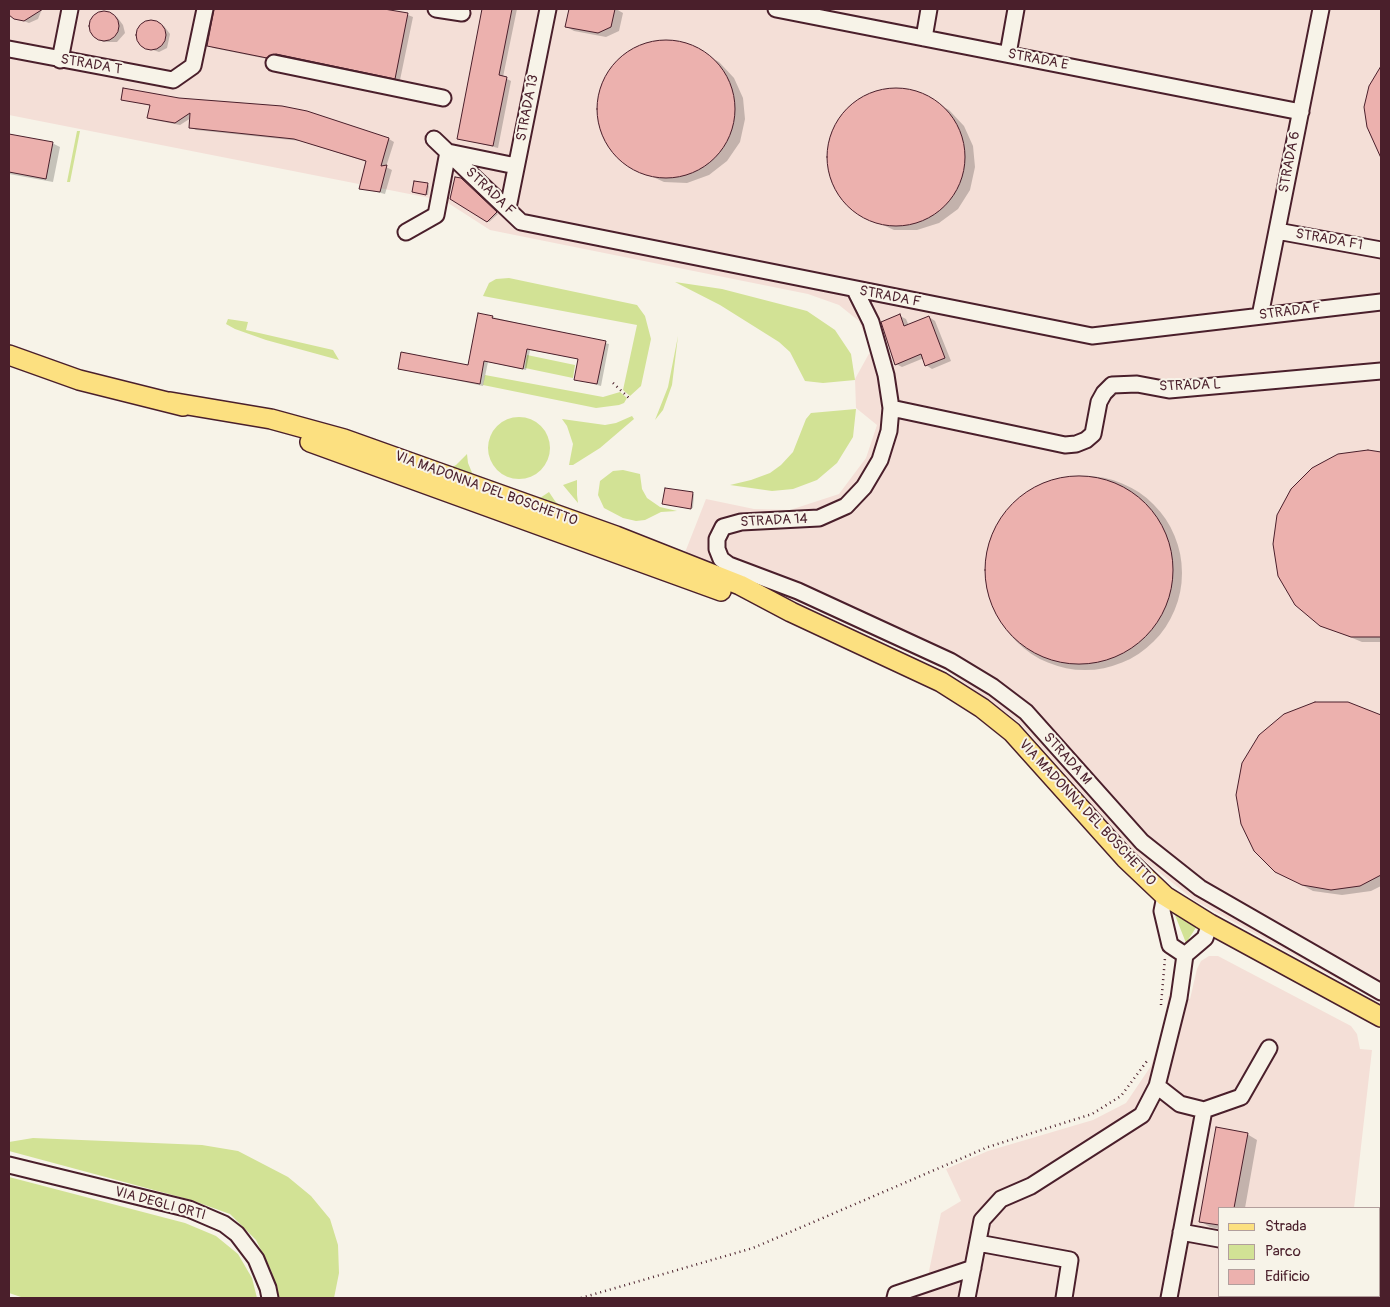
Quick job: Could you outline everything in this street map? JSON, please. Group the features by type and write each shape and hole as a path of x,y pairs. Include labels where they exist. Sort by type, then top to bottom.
{"main road":[{"name":"VIA MADONNA DEL BOSCHETTO","path":"9,355 79,380 170,402 327,448 726,593 791,612 941,682 982,708 1012,732 1125,858 1165,896 1210,924 1381,1017"}],"street":[{"path":"60,60 70,9"},
{"name":"STRADA T","path":"9,49 173,80 193,66 205,9"},
{"path":"436,9 462,13"},
{"name":"STRADA 13","path":"508,208 548,9"},
{"name":"STRADA E","path":"776,9 819,13 924,38 1300,112"},
{"path":"924,38 929,9"},
{"path":"1008,54 1016,9"},
{"name":"STRADA 6","path":"1260,316 1321,9"},
{"path":"274,64 443,98"},
{"name":"STRADA F","path":"434,139 521,222 1092,336 1381,302"},
{"path":"406,232 436,215 448,152 516,166"},
{"name":"STRADA F1","path":"1277,231 1381,250"},
{"name":"STRADA 14","path":"729,565 721,559 717,549 720,532 728,524 819,518 846,506 864,487 880,460 889,431 891,408 880,346 871,322 855,290"},
{"name":"STRADA L","path":"891,408 1065,445 1076,444 1086,440 1093,434 1099,402 1112,385 1137,384 1170,390 1381,371"},
{"name":"STRADA M","path":"729,565 798,592 941,657 993,687 1026,712 1142,842 1200,888 1381,992"},
{"path":"1165,896 1162,911 1170,945 1185,955"},
{"path":"967,1298 982,1220 1001,1199 1031,1186 1142,1115 1157,1086 1179,998 1185,955 1205,938 1210,924"},
{"path":"1157,1086 1180,1104 1204,1110 1241,1097 1269,1048"},
{"path":"1169,1298 1204,1110"},
{"name":"VIA DEGLI ORTI","path":"9,1165 189,1209 224,1224 237,1234 256,1259 270,1298"},
{"path":"1181,1232 1218,1239"},
{"path":"978,1243 1070,1260 1064,1298"},
{"path":"895,1298 896,1294 973,1268"}],"path":[{"path":"613,383 629,398"},
{"path":"1160,1012 1165,956 1170,945"},
{"path":"581,1298 753,1248 988,1147 1092,1114 1121,1096 1146,1063 1149,1054"}],"shaded area":[{"path":"9,9 1381,9 1381,1003 1194,900 1134,852 1019,722 946,670 796,601 684,555 706,499 754,509 790,510 839,494 866,458 877,425 856,408 855,379 871,350 859,321 839,305 808,294 490,230 445,201 9,115"},
{"path":"1209,956 1218,956 1351,1026 1357,1034 1360,1049 1372,1050 1354,1207 1218,1207 1218,1297 1322,1297 905,1298 928,1276 941,1213 961,1201 946,1169 988,1151 1093,1120 1126,1103 1151,1066 1165,1022 1168,996 1190,999 1197,969 1201,961"}],"green space":[{"path":"77,131 80,131 70,182 67,182"},
{"path":"509,278 637,305 645,316 651,339 641,386 630,396 623,390 637,325 483,296 489,283 496,279"},
{"path":"675,282 722,289 807,311 835,330 851,354 855,380 823,383 805,381 790,352 779,342 720,305"},
{"path":"228,319 248,322 246,330 333,350 339,360 266,340 235,329 226,324"},
{"path":"678,336 672,385 663,410 655,420 668,387"},
{"path":"527,355 575,365 573,378 525,368"},
{"path":"485,375 603,397 620,392 627,398 624,403 619,405 596,408 483,385"},
{"path":"856,409 853,437 837,463 817,480 793,489 772,491 730,485 770,473 781,465 793,452 806,419 811,413"},
{"path":"632,416 634,419 600,448 573,465 569,465 573,444 567,426 562,419 605,425 616,423"},
{"path":"513,417 525,417 541,426 548,436 550,448 548,460 541,470 525,479 513,479 502,474 493,465 488,454 488,442 493,431 502,422"},
{"path":"467,454 468,463 473,475 450,468 456,465"},
{"path":"623,470 640,474 642,489 647,498 660,507 677,511 661,512 645,520 636,521 623,518 604,508 598,495 600,481 613,471"},
{"path":"577,480 577,495 578,503 563,485"},
{"path":"549,492 555,501 564,510 537,500"},
{"path":"1173,910 1197,926 1186,943"},
{"path":"33,1138 202,1145 238,1151 288,1177 311,1196 330,1219 338,1245 339,1273 334,1298 279,1298 271,1270 256,1240 230,1214 191,1200 9,1151 9,1142"},
{"path":"9,1177 185,1223 216,1236 238,1254 252,1278 257,1298 24,1298 9,1293"}],"building":[{"path":"9,9 43,9 24,21 14,19 9,15"},
{"path":"214,9 384,9 408,13 395,79 276,54 267,58 207,46"},
{"path":"482,9 512,9 499,75 507,77 493,146 457,139"},
{"path":"569,9 615,9 611,27 598,33 565,27"},
{"path":"104,11 115,15 119,26 115,37 104,41 93,37 89,26 93,15"},
{"path":"151,20 162,24 166,35 162,46 151,50 140,46 136,35 140,24"},
{"path":"666,40 692,46 704,52 714,61 723,71 729,83 735,109 729,135 723,147 714,157 704,166 692,172 666,178 640,172 628,166 618,157 609,147 603,135 597,109 603,83 609,71 618,61 628,52 640,46"},
{"path":"1381,66 1381,158 1367,127 1364,107 1369,86"},
{"path":"123,88 179,98 282,106 307,111 389,138 381,166 387,165 380,192 359,189 366,161 294,139 189,128 190,113 175,123 147,118 150,105 121,100"},
{"path":"896,88 922,94 945,108 959,131 965,157 959,183 945,206 922,220 896,226 870,220 847,206 833,183 827,157 833,131 847,108 870,94"},
{"path":"9,134 53,142 46,179 9,172"},
{"path":"455,177 461,178 497,212 487,222 450,199"},
{"path":"414,181 428,183 426,195 412,192"},
{"path":"478,313 493,316 492,318 606,341 597,384 574,380 578,359 527,349 523,369 484,361 480,384 398,369 401,352 468,365"},
{"path":"900,314 904,326 929,316 945,358 925,366 921,354 895,365 881,322"},
{"path":"1368,450 1381,452 1381,637 1351,637 1320,626 1295,605 1278,576 1273,544 1277,515 1291,489 1312,468 1338,454"},
{"path":"1079,476 1115,483 1139,497 1152,510 1166,534 1173,570 1166,606 1152,630 1139,643 1115,657 1079,664 1043,657 1019,643 1006,630 992,606 985,570 992,534 1006,510 1019,497 1043,483"},
{"path":"665,488 693,492 691,509 662,504"},
{"path":"1315,702 1348,702 1381,715 1381,875 1360,886 1331,890 1302,885 1275,872 1254,851 1241,824 1236,795 1242,763 1259,735 1284,714"},
{"path":"1216,1127 1248,1133 1234,1207 1218,1207 1218,1225 1199,1222"}]}
